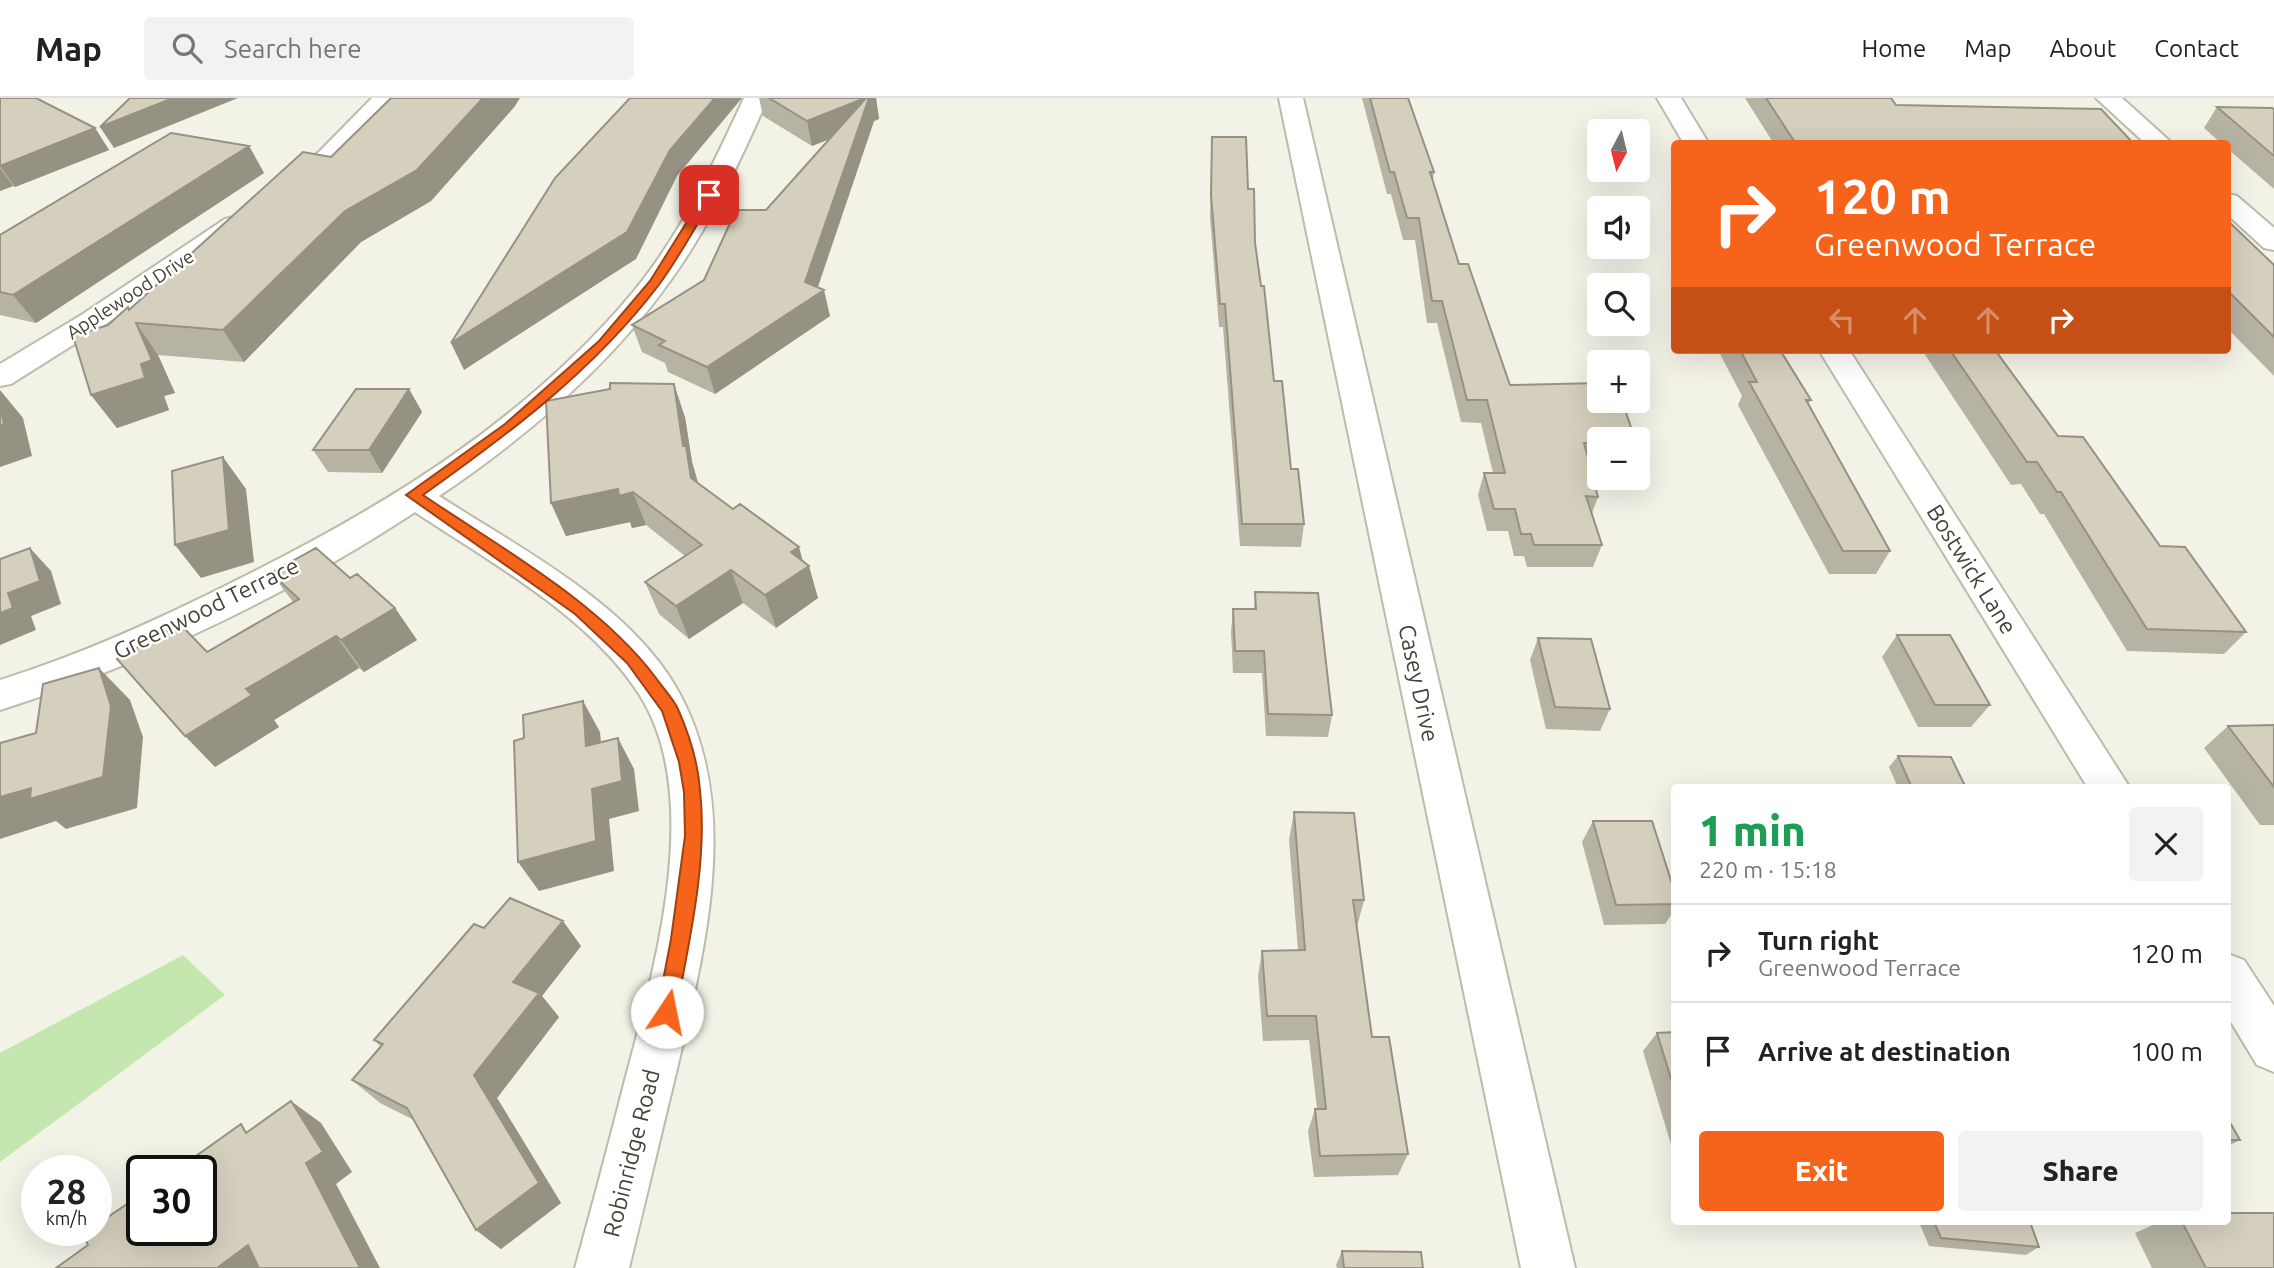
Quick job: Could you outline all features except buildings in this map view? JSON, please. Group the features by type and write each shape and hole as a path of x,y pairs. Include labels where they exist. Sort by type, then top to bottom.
{"street":[{"name":"Applewood Drive","path":"0,377 93,320 264,205 330,156 385,98"},
{"name":"Greenwood Terrace","path":"0,695 110,656 310,558 413,495 482,447 550,394 625,320 663,271 722,171 756,98"},
{"name":"Casey Drive","path":"1291,98 1548,1268"},
{"path":"1669,98 1695,140"},
{"path":"2108,98 2156,140"},
{"path":"2231,205 2274,242"},
{"name":"Bostwick Lane","path":"1837,354 2107,784"},
{"name":"Robinridge Road","path":"413,495 548,586 611,638 653,683 670,709 688,762 693,836 681,939 667,1012 602,1268"},
{"path":"2231,980 2274,1049"}],"green space":[{"path":"183,955 225,995 0,1162 0,1053"}],"route":[{"path":"667,1012 681,939 693,836 688,762 670,709 633,659 580,611 515,563 413,495 509,427 550,394 603,344 655,283 709,195"}]}
